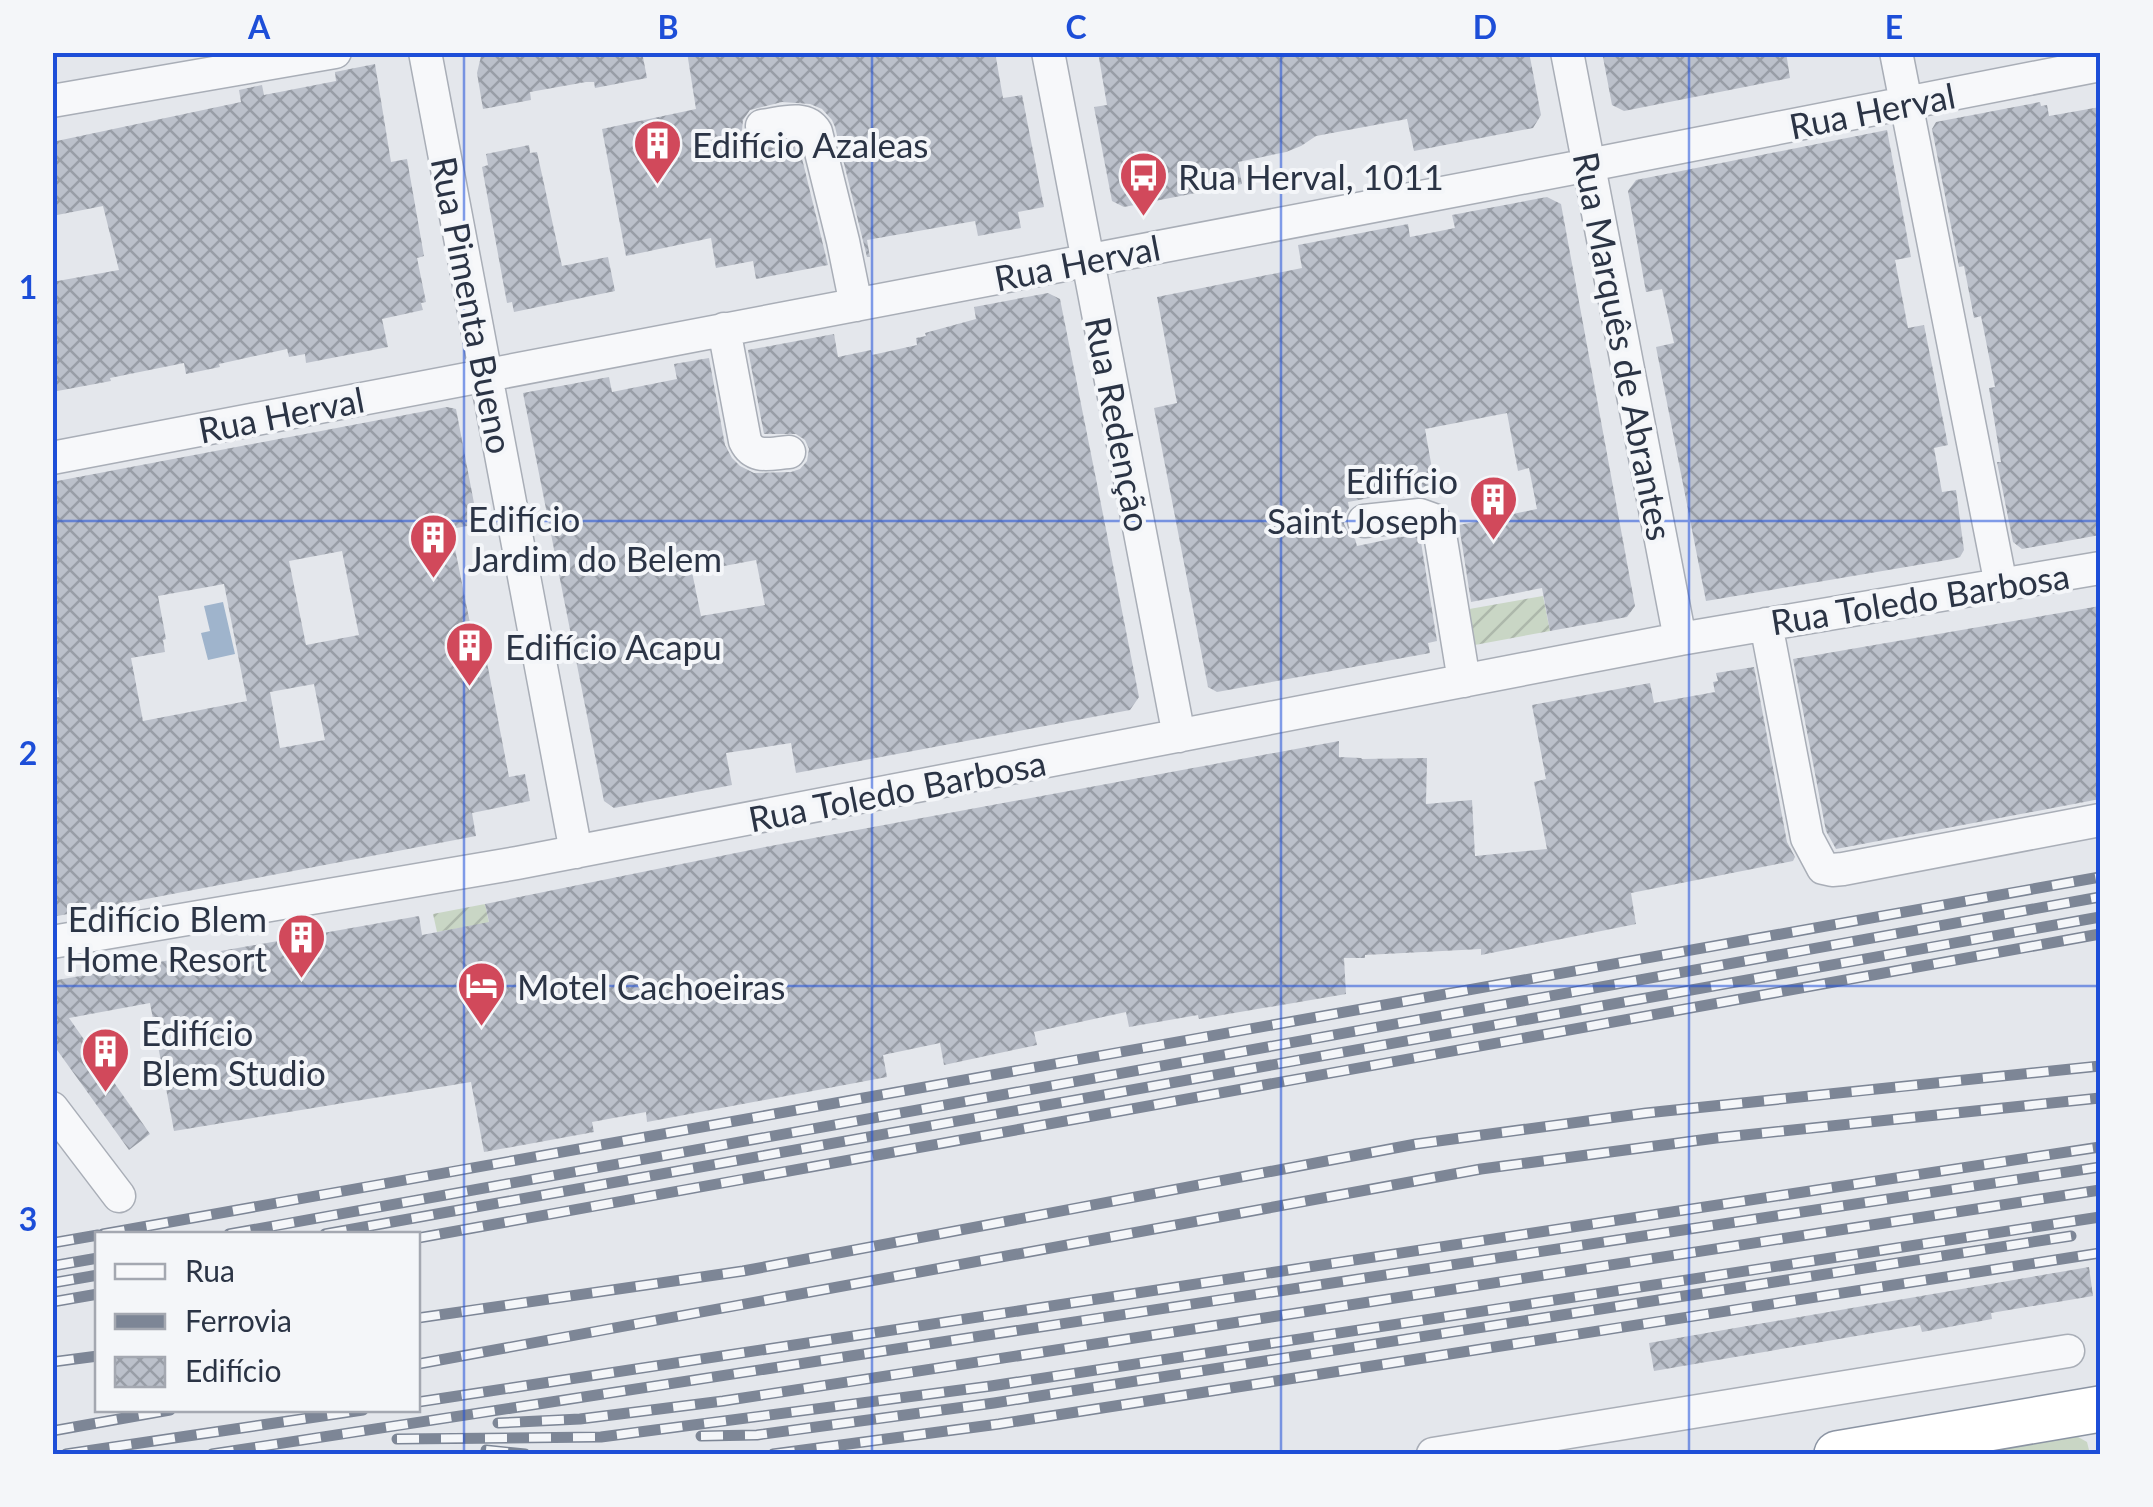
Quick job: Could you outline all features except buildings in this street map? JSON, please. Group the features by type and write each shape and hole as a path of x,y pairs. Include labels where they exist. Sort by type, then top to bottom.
{"highway":[{"path":"1837,1454 2100,1409"}],"street":[{"path":"52,101 335,52"},
{"name":"Rua Pimenta Bueno","path":"425,52 576,852"},
{"name":"Rua Redenção","path":"1048,52 1180,736"},
{"name":"Rua Marquês de Abrantes","path":"1568,52 1680,639"},
{"path":"1896,52 2000,585"},
{"name":"Rua Herval","path":"52,458 2100,65"},
{"path":"762,126 804,122 816,132 856,305"},
{"path":"724,330 749,449 759,454 789,452"},
{"path":"1364,522 1420,515 1434,520 1439,528 1464,680"},
{"name":"Rua Toledo Barbosa","path":"52,942 576,852 1680,639 1760,635 2100,568"},
{"path":"1760,635 1807,838 1823,868 1843,869 2100,820"},
{"path":"52,1108 119,1196"},
{"path":"1433,1454 2068,1351"}],"green space":[{"path":"1543,596 1550,631 1464,647 1458,611"},
{"path":"485,904 489,923 437,932 433,914"},
{"path":"2071,1433 2087,1442 2090,1454 1945,1454"}],"water":[{"path":"223,602 235,654 208,660 201,633 210,631 204,606"}],"railway":[{"path":"114,1232 2100,877"},
{"path":"240,1232 2100,897"},
{"path":"336,1232 2100,917"},
{"path":"420,1238 2100,934"},
{"path":"420,1318 743,1271 1416,1144 1646,1113 2100,1066"},
{"path":"420,1364 1481,1169 1716,1138 2100,1098"},
{"path":"420,1402 2100,1147"},
{"path":"212,1454 2100,1167"},
{"path":"498,1423 580,1419 723,1401 2100,1190"},
{"path":"397,1439 601,1437 991,1386 2100,1217"},
{"path":"52,1243 95,1236"},
{"path":"701,1436 757,1435 994,1403 2071,1236"},
{"path":"773,1454 999,1424 2100,1253"},
{"path":"52,1266 95,1259"},
{"path":"52,1283 95,1276"},
{"path":"52,1302 95,1295"},
{"path":"52,1362 95,1356"},
{"path":"52,1431 159,1412"},
{"path":"66,1454 350,1412"},
{"path":"486,1450 525,1454"}],"place":[{"name":"Edifício Azaleas","path":"657,186"},
{"name":"Rua Herval, 1011","path":"1143,218"},
{"name":"Edifício Saint Joseph","path":"1493,542"},
{"name":"Edifício Jardim do Belem","path":"433,580"},
{"name":"Edifício Acapu","path":"470,688"},
{"name":"Edifício Blem Home Resort","path":"302,980"},
{"name":"Motel Cachoeiras","path":"482,1028"},
{"name":"Edifício Blem Studio","path":"106,1094"}]}
